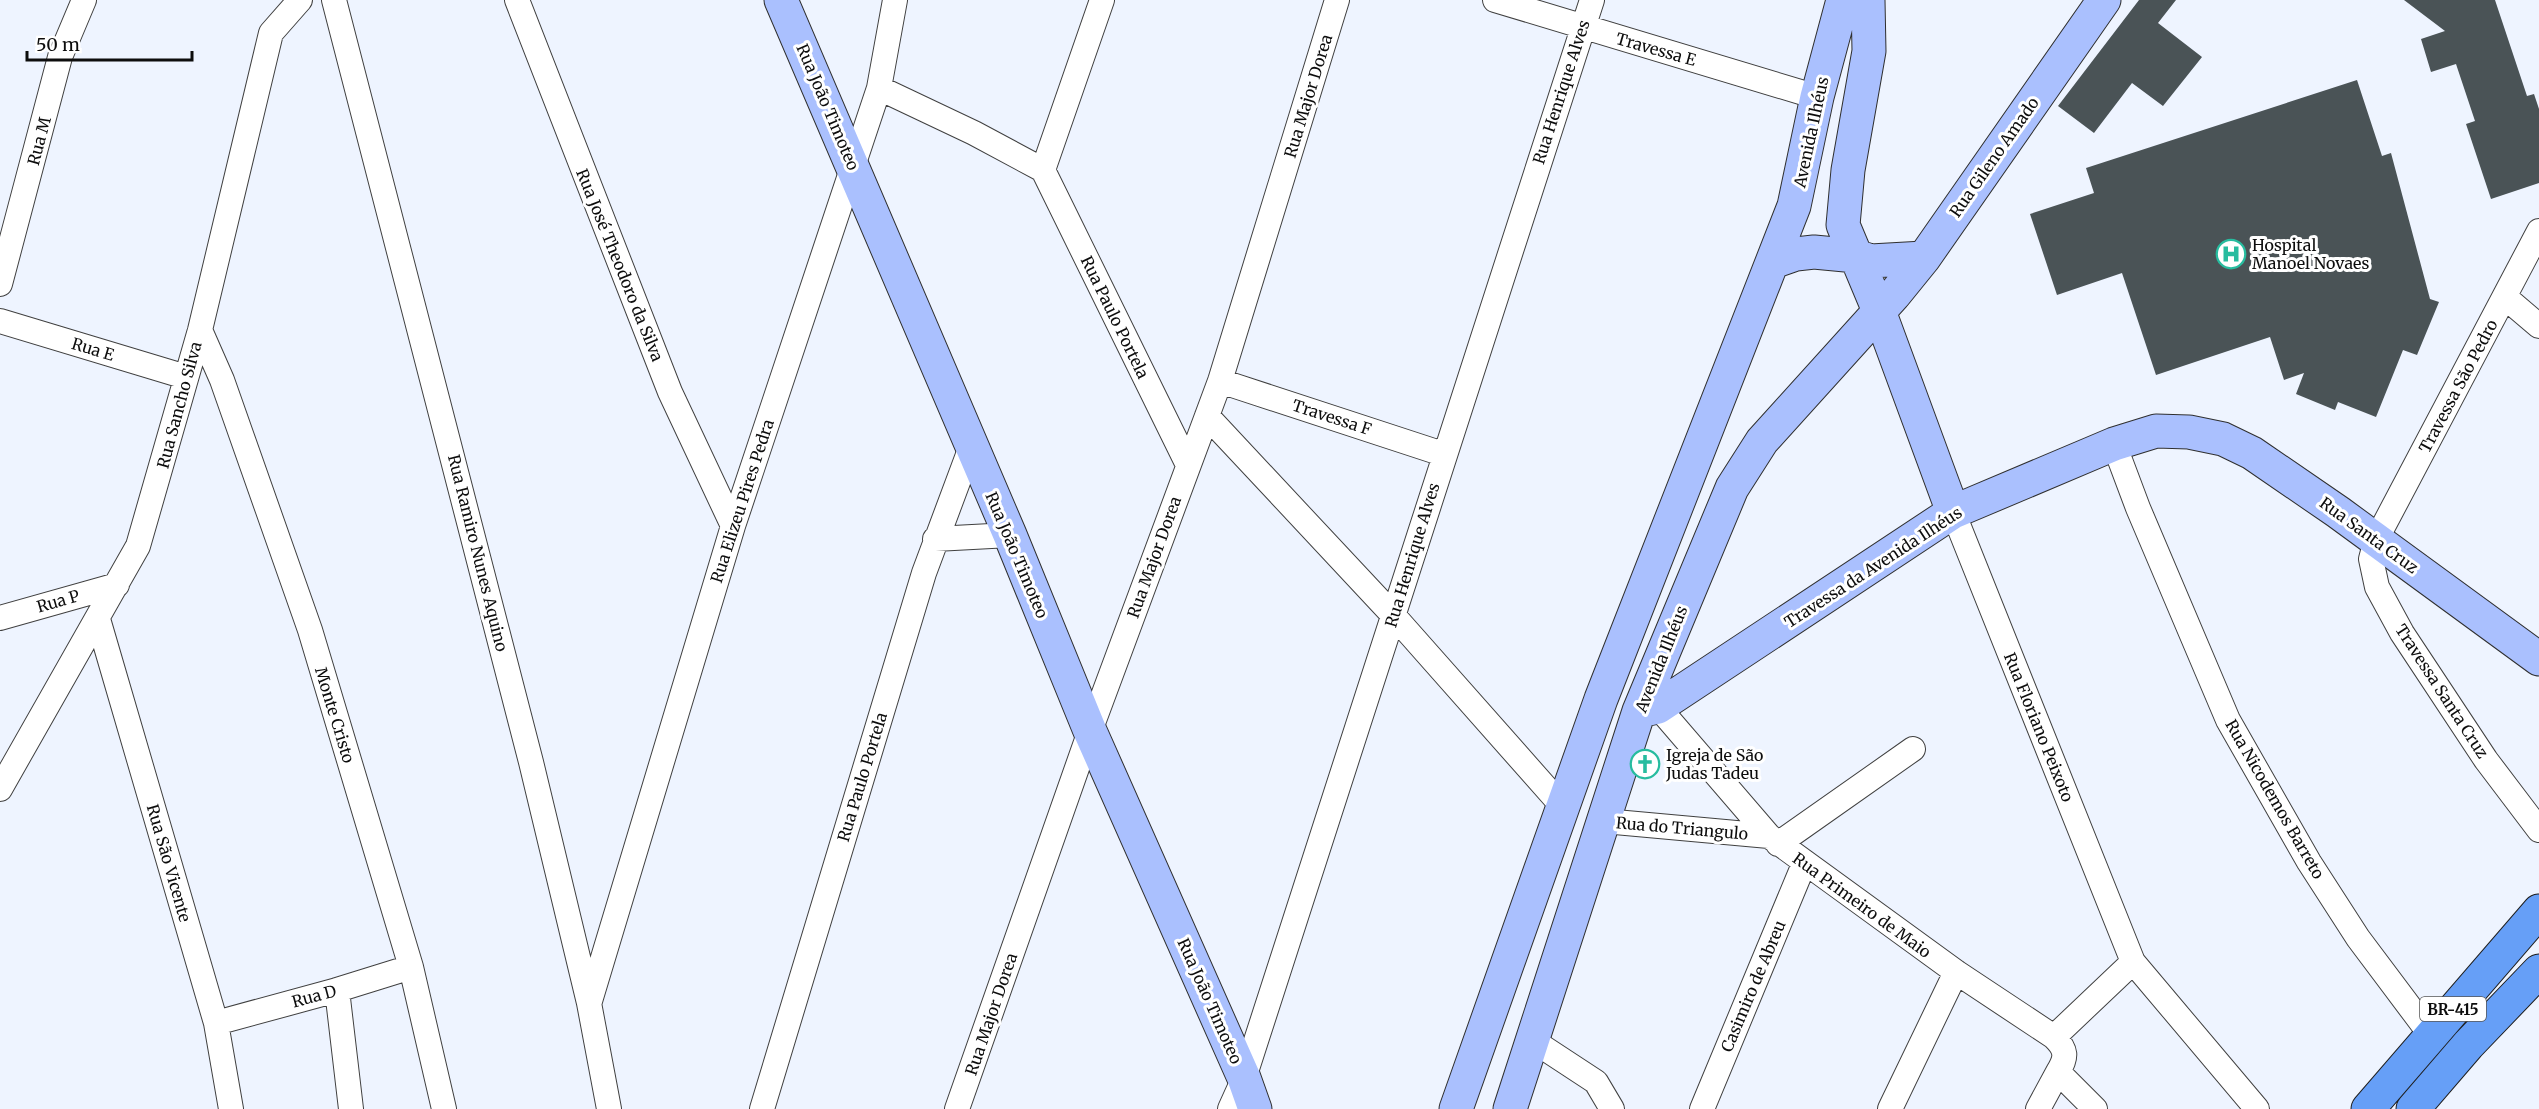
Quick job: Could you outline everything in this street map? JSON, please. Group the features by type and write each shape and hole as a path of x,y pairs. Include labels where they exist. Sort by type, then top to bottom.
{"main road":[{"name":"Rua João Timoteo","path":"781,0 1010,535 1090,731 1244,1078 1255,1109"},
{"name":"Avenida Ilhéus","path":"1456,1109 1601,699 1794,206 1817,97 1843,0"},
{"path":"1868,0 1869,51 1843,206 1843,225 1879,311"},
{"name":"Rua Gileno Amado","path":"1879,311 1924,258 2104,0"},
{"path":"1773,262 1796,254 1814,252 1887,262 1924,258"},
{"name":"Avenida Ilhéus","path":"1510,1109 1604,821 1649,709 1732,488 1744,465 1762,441 1879,311"},
{"name":"Rua Floriano Peixoto","path":"1879,311 1953,512"},
{"name":"Travessa da Avenida Ilhéus","path":"1649,709 1953,512 2114,444 2156,431 2189,432"},
{"name":"Rua Santa Cruz","path":"2189,432 2223,439 2252,453 2539,659"},
{"name":"BR-415","path":"2368,1109 2430,1034 2501,957 2539,910"},
{"name":"BR-415","path":"2413,1109 2539,971"}],"street":[{"name":"Rua M","path":"0,284 60,57 84,0"},
{"name":"Rua Sancho Silva","path":"0,789 138,546 200,330 271,33 300,0"},
{"name":"Rua Ramiro Nunes Aquino","path":"334,0 528,751 590,1003 609,1109"},
{"name":"Rua José Theodoro da Silva","path":"517,0 670,392 733,526"},
{"name":"Rua Elizeu Pires Pedra","path":"590,1003 733,526 879,88 895,0"},
{"path":"879,88 964,128 1043,170 1102,0"},
{"name":"Rua Major Dorea","path":"957,1109 1090,731 1220,381 1338,0"},
{"name":"Travessa E","path":"1495,0 1817,97"},
{"name":"Rua Henrique Alves","path":"1230,1109 1244,1078 1394,616 1443,454 1592,0"},
{"name":"Rua Paulo Portela","path":"1043,170 1188,465"},
{"name":"Travessa São Pedro","path":"2376,540 2506,298 2539,231"},
{"path":"2506,298 2539,326"},
{"name":"Rua E","path":"0,321 186,377"},
{"name":"Monte Cristo","path":"200,330 222,380 310,630 411,967 444,1109"},
{"name":"Travessa F","path":"1220,381 1443,454"},
{"path":"1207,416 1394,616 1563,807"},
{"name":"Rua Nicodemos Barreto","path":"2114,444 2143,519 2233,729 2275,806 2358,938 2430,1034"},
{"name":"Rua Paulo Portela","path":"762,1109 935,539 971,447"},
{"name":"Rua Floriano Peixoto","path":"1953,512 2133,962 2257,1109"},
{"path":"935,539 1010,535"},
{"name":"Travessa Santa Cruz","path":"2376,540 2371,559 2377,587 2397,624 2486,760 2539,830"},
{"name":"Rua P","path":"0,618 117,585"},
{"name":"Rua São Vicente","path":"98,619 216,1023 231,1109"},
{"name":"Rua do Triangulo","path":"1649,709 1774,840"},
{"path":"1774,840 1913,749"},
{"name":"Rua do Triangulo","path":"1604,821 1774,840"},
{"name":"Rua Primeiro de Maio","path":"1774,840 1804,864 1956,972 2054,1037"},
{"name":"Casimiro de Abreu","path":"1702,1109 1804,864"},
{"path":"2038,1109 2065,1054 2064,1047 2054,1037 2133,962"},
{"name":"Rua D","path":"216,1023 411,967"},
{"path":"1890,1109 1956,972"},
{"path":"337,990 351,1109"},
{"path":"1532,1040 1596,1082 1612,1109"},
{"path":"2058,1072 2095,1109"}],"building":[{"path":"2139,0 2176,0 2158,23 2202,57 2163,106 2132,83 2094,133 2058,106"},
{"path":"2404,0 2495,0 2527,96 2534,94 2539,109 2539,183 2491,199 2466,124 2475,121 2456,64 2431,72 2421,39 2445,31"},
{"name":"Hospital Manoel Novaes","path":"2357,80 2382,156 2391,153 2430,299 2439,302 2417,355 2403,350 2376,417 2338,402 2335,410 2296,394 2304,373 2284,380 2270,337 2156,375 2122,273 2057,295 2030,214 2094,193 2086,168"}],"place":[{"name":"Hospital Manoel Novaes","path":"2231,254"},
{"name":"Igreja de São Judas Tadeu","path":"1645,764"}]}
